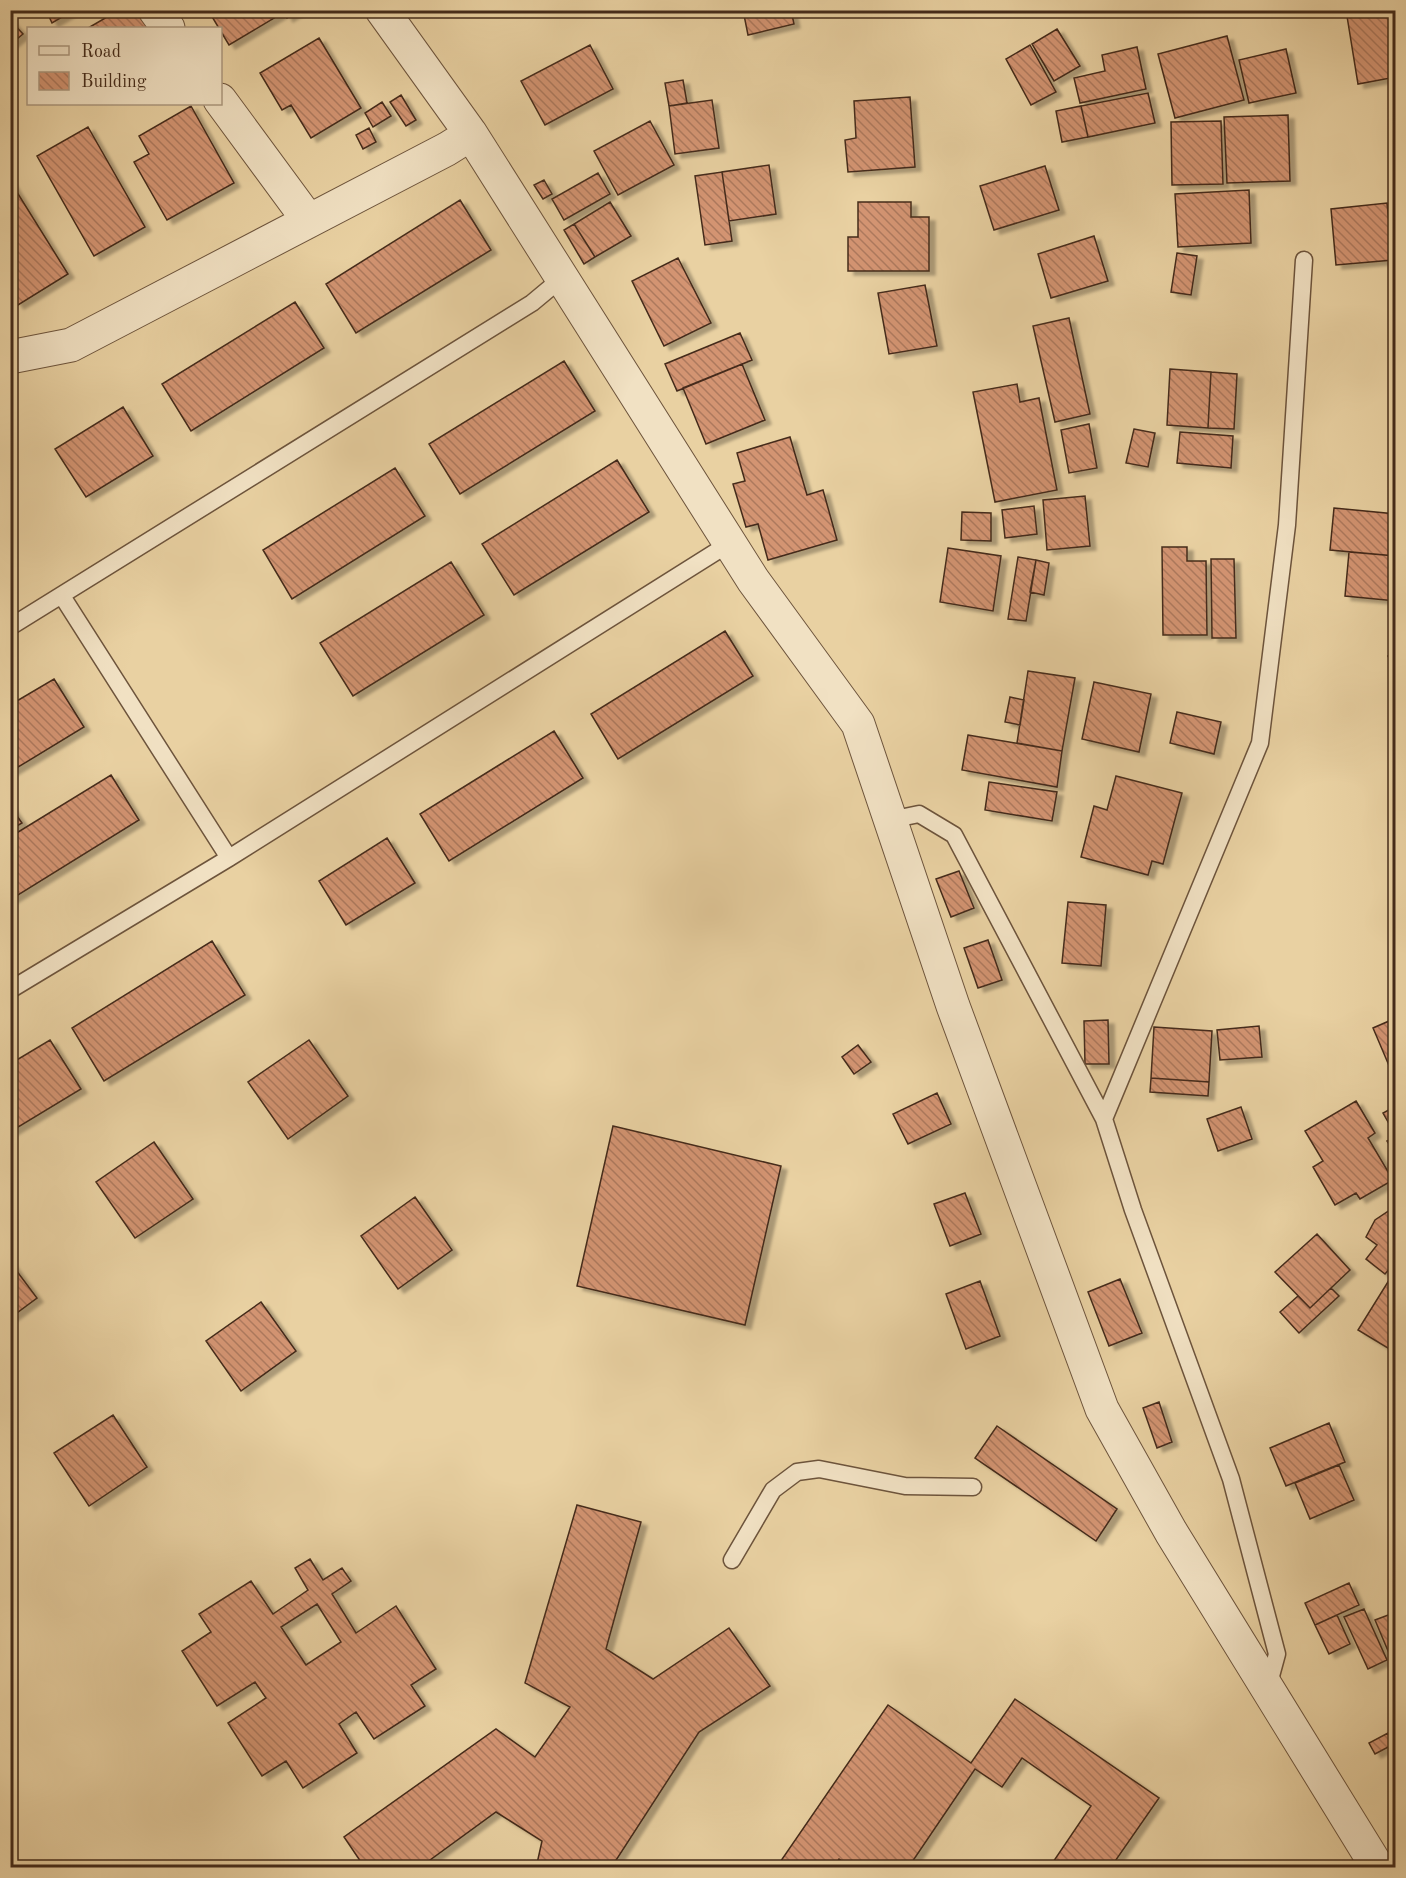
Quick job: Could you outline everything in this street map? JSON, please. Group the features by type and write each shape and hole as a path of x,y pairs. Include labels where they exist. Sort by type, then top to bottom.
{"street":[{"path":"155,10 167,27"},
{"path":"382,10 471,134 753,580 858,724 952,1006 1102,1409 1171,1532 1378,1868"},
{"path":"222,103 309,221"},
{"path":"10,357 71,345 471,134"}],"lane":[{"path":"1104,1119 1260,743 1287,525 1304,260"},
{"path":"10,627 531,303 562,279"},
{"path":"10,990 229,858 730,543"},
{"path":"62,596 229,858"},
{"path":"891,820 919,813 954,835 1104,1119 1133,1210 1232,1479 1277,1654 1268,1687"},
{"path":"732,1560 774,1490 797,1472 819,1469 905,1486 973,1487"}],"building":[{"path":"46,10 74,10 52,23"},
{"path":"119,10 139,10 149,27 90,27"},
{"path":"208,10 279,10 281,14 229,45 222,33 222,27 218,27"},
{"path":"283,10 300,10 287,18"},
{"path":"743,10 791,10 794,24 748,35"},
{"path":"1346,10 1396,10 1396,77 1358,84"},
{"path":"10,20 23,34 10,45"},
{"path":"1057,29 1080,66 1054,81 1032,44"},
{"path":"1227,36 1244,100 1175,118 1158,54"},
{"path":"319,38 361,108 311,138 291,105 282,110 260,73"},
{"path":"590,45 613,89 545,125 521,81"},
{"path":"1030,45 1056,92 1031,105 1006,59"},
{"path":"1137,47 1146,89 1080,103 1074,78 1105,71 1102,55"},
{"path":"1286,49 1296,93 1249,103 1239,60"},
{"path":"683,80 687,103 669,106 665,83"},
{"path":"1148,93 1155,123 1088,137 1081,106"},
{"path":"401,95 416,120 406,126 390,102"},
{"path":"910,97 915,167 848,172 845,140 856,138 854,101"},
{"path":"712,100 719,148 675,154 669,106"},
{"path":"382,102 391,116 373,127 365,113"},
{"path":"191,106 234,183 167,220 134,162 149,154 139,136"},
{"path":"1081,106 1088,137 1062,142 1056,111"},
{"path":"1288,115 1290,181 1227,183 1224,117"},
{"path":"650,121 674,165 618,195 594,151"},
{"path":"1221,121 1223,184 1172,185 1171,122"},
{"path":"88,127 145,227 94,256 37,156"},
{"path":"369,128 376,142 363,149 356,135"},
{"path":"769,165 776,214 729,221 722,172"},
{"path":"1045,166 1059,210 994,230 980,186"},
{"path":"722,172 732,241 705,245 695,176"},
{"path":"598,173 610,194 564,220 552,199"},
{"path":"544,180 552,194 543,199 534,185"},
{"path":"10,181 68,274 18,305 10,294"},
{"path":"1249,190 1251,243 1178,247 1175,194"},
{"path":"460,200 491,250 356,333 326,284"},
{"path":"610,202 631,236 595,257 574,224"},
{"path":"858,202 911,202 911,217 929,217 929,271 848,271 848,237 858,237"},
{"path":"1387,203 1393,260 1336,265 1331,209"},
{"path":"574,224 595,257 584,264 564,230"},
{"path":"1094,236 1108,281 1051,298 1038,254"},
{"path":"1177,253 1197,256 1191,295 1171,292"},
{"path":"678,258 711,323 664,346 632,281"},
{"path":"925,285 937,346 889,354 878,293"},
{"path":"295,302 324,348 191,431 162,384"},
{"path":"1069,318 1090,414 1055,422 1033,326"},
{"path":"740,333 752,360 677,391 665,364"},
{"path":"564,361 595,411 460,494 429,444"},
{"path":"742,364 765,420 706,444 683,388"},
{"path":"1170,369 1211,372 1208,428 1167,425"},
{"path":"1211,372 1237,374 1234,429 1208,428"},
{"path":"1017,384 1020,402 1039,398 1057,490 995,502 973,392"},
{"path":"123,407 153,456 86,497 55,449"},
{"path":"1089,424 1097,468 1069,473 1061,430"},
{"path":"1134,429 1155,433 1148,467 1126,463"},
{"path":"1180,432 1233,436 1231,468 1177,463"},
{"path":"790,437 807,495 823,490 837,540 768,560 758,524 746,527 733,484 745,481 737,453"},
{"path":"617,460 649,512 514,595 482,544"},
{"path":"395,468 425,516 292,599 263,550"},
{"path":"1085,496 1090,546 1047,550 1043,500"},
{"path":"1034,506 1037,534 1005,538 1002,510"},
{"path":"1334,508 1396,514 1396,556 1330,550"},
{"path":"962,512 991,513 991,541 961,540"},
{"path":"1162,547 1187,547 1187,561 1206,561 1207,635 1163,635"},
{"path":"948,548 1001,556 993,611 940,602"},
{"path":"1349,552 1396,556 1396,601 1345,596"},
{"path":"1018,557 1036,560 1026,621 1008,619"},
{"path":"1211,559 1234,559 1236,638 1212,638"},
{"path":"1036,560 1049,563 1044,595 1030,592"},
{"path":"451,562 484,615 353,696 320,643"},
{"path":"725,631 753,676 618,759 591,714"},
{"path":"1396,652 1396,669 1388,656"},
{"path":"1028,671 1075,678 1062,751 1017,743"},
{"path":"54,679 84,727 10,772 10,705"},
{"path":"1094,682 1151,694 1139,752 1082,739"},
{"path":"1010,697 1024,700 1020,725 1005,722"},
{"path":"1177,712 1221,722 1214,754 1170,743"},
{"path":"554,731 583,778 449,861 420,814"},
{"path":"968,735 1062,751 1057,787 962,770"},
{"path":"111,775 139,820 10,900 10,837"},
{"path":"1116,776 1182,793 1163,864 1152,861 1148,875 1081,857 1094,806 1107,810"},
{"path":"989,782 1057,792 1052,821 985,810"},
{"path":"10,806 22,823 10,830"},
{"path":"387,838 415,883 346,925 319,881"},
{"path":"959,871 974,908 951,917 936,879"},
{"path":"1068,902 1106,905 1101,966 1062,963"},
{"path":"988,940 1002,980 978,988 964,948"},
{"path":"212,941 245,995 104,1081 72,1028"},
{"path":"1396,1018 1396,1082 1373,1028"},
{"path":"1108,1020 1109,1064 1085,1064 1084,1021"},
{"path":"1259,1026 1262,1057 1220,1060 1217,1030"},
{"path":"1154,1027 1212,1031 1209,1082 1151,1078"},
{"path":"50,1040 81,1089 10,1132 10,1064"},
{"path":"309,1040 348,1096 288,1139 248,1082"},
{"path":"858,1045 871,1062 854,1074 842,1057"},
{"path":"1151,1078 1209,1082 1208,1096 1150,1092"},
{"path":"937,1093 951,1124 908,1144 893,1114"},
{"path":"1356,1101 1375,1133 1368,1138 1393,1180 1360,1199 1356,1193 1335,1205 1313,1167 1323,1161 1305,1131"},
{"path":"1396,1106 1396,1136 1383,1113"},
{"path":"1241,1107 1252,1139 1218,1151 1207,1119"},
{"path":"613,1126 781,1166 745,1325 577,1286"},
{"path":"1396,1136 1396,1155 1387,1141"},
{"path":"154,1142 193,1199 135,1238 96,1182"},
{"path":"965,1193 981,1234 950,1246 934,1204"},
{"path":"415,1197 452,1250 398,1289 361,1236"},
{"path":"1396,1206 1396,1261 1385,1274 1366,1259 1377,1245 1366,1237 1375,1220"},
{"path":"1317,1234 1350,1270 1310,1308 1275,1272"},
{"path":"10,1262 37,1298 10,1318"},
{"path":"1391,1277 1396,1279 1396,1353 1358,1330"},
{"path":"1120,1279 1142,1333 1109,1346 1088,1292"},
{"path":"980,1281 1000,1336 966,1349 946,1294"},
{"path":"1331,1288 1339,1296 1299,1333 1280,1312 1298,1296 1310,1308"},
{"path":"261,1302 296,1351 241,1391 206,1341"},
{"path":"1159,1402 1172,1442 1157,1448 1143,1408"},
{"path":"113,1415 147,1467 89,1506 54,1453"},
{"path":"1329,1423 1345,1462 1286,1486 1270,1448"},
{"path":"997,1426 1117,1509 1096,1541 975,1458"},
{"path":"1339,1465 1354,1500 1310,1519 1295,1483"},
{"path":"577,1505 641,1522 606,1649 653,1679 729,1628 770,1686 699,1732 611,1868 536,1868 542,1841 496,1812 419,1868 365,1868 344,1837 496,1729 535,1757 570,1707 525,1683"},
{"path":"310,1559 323,1580 342,1568 351,1581 332,1594 356,1633 396,1606 436,1669 411,1685 425,1706 374,1739 356,1712 339,1724 357,1753 303,1788 286,1761 262,1776 228,1723 266,1698 255,1682 217,1706 182,1651 211,1632 199,1614 251,1581 273,1614 308,1590 295,1568","holes":["317,1604 341,1642 306,1665 281,1627"]},
{"path":"1349,1583 1359,1605 1315,1625 1305,1603"},
{"path":"1364,1609 1387,1660 1368,1669 1344,1617"},
{"path":"1396,1612 1396,1656 1391,1658 1375,1620"},
{"path":"1337,1615 1350,1644 1329,1654 1315,1625"},
{"path":"1015,1699 1159,1798 1113,1864 1118,1868 1049,1868 1091,1806 1022,1758 1002,1787 975,1769 908,1868 852,1868 839,1859 833,1868 776,1868 888,1705 971,1763"},
{"path":"1388,1733 1394,1744 1375,1754 1369,1743"}]}
